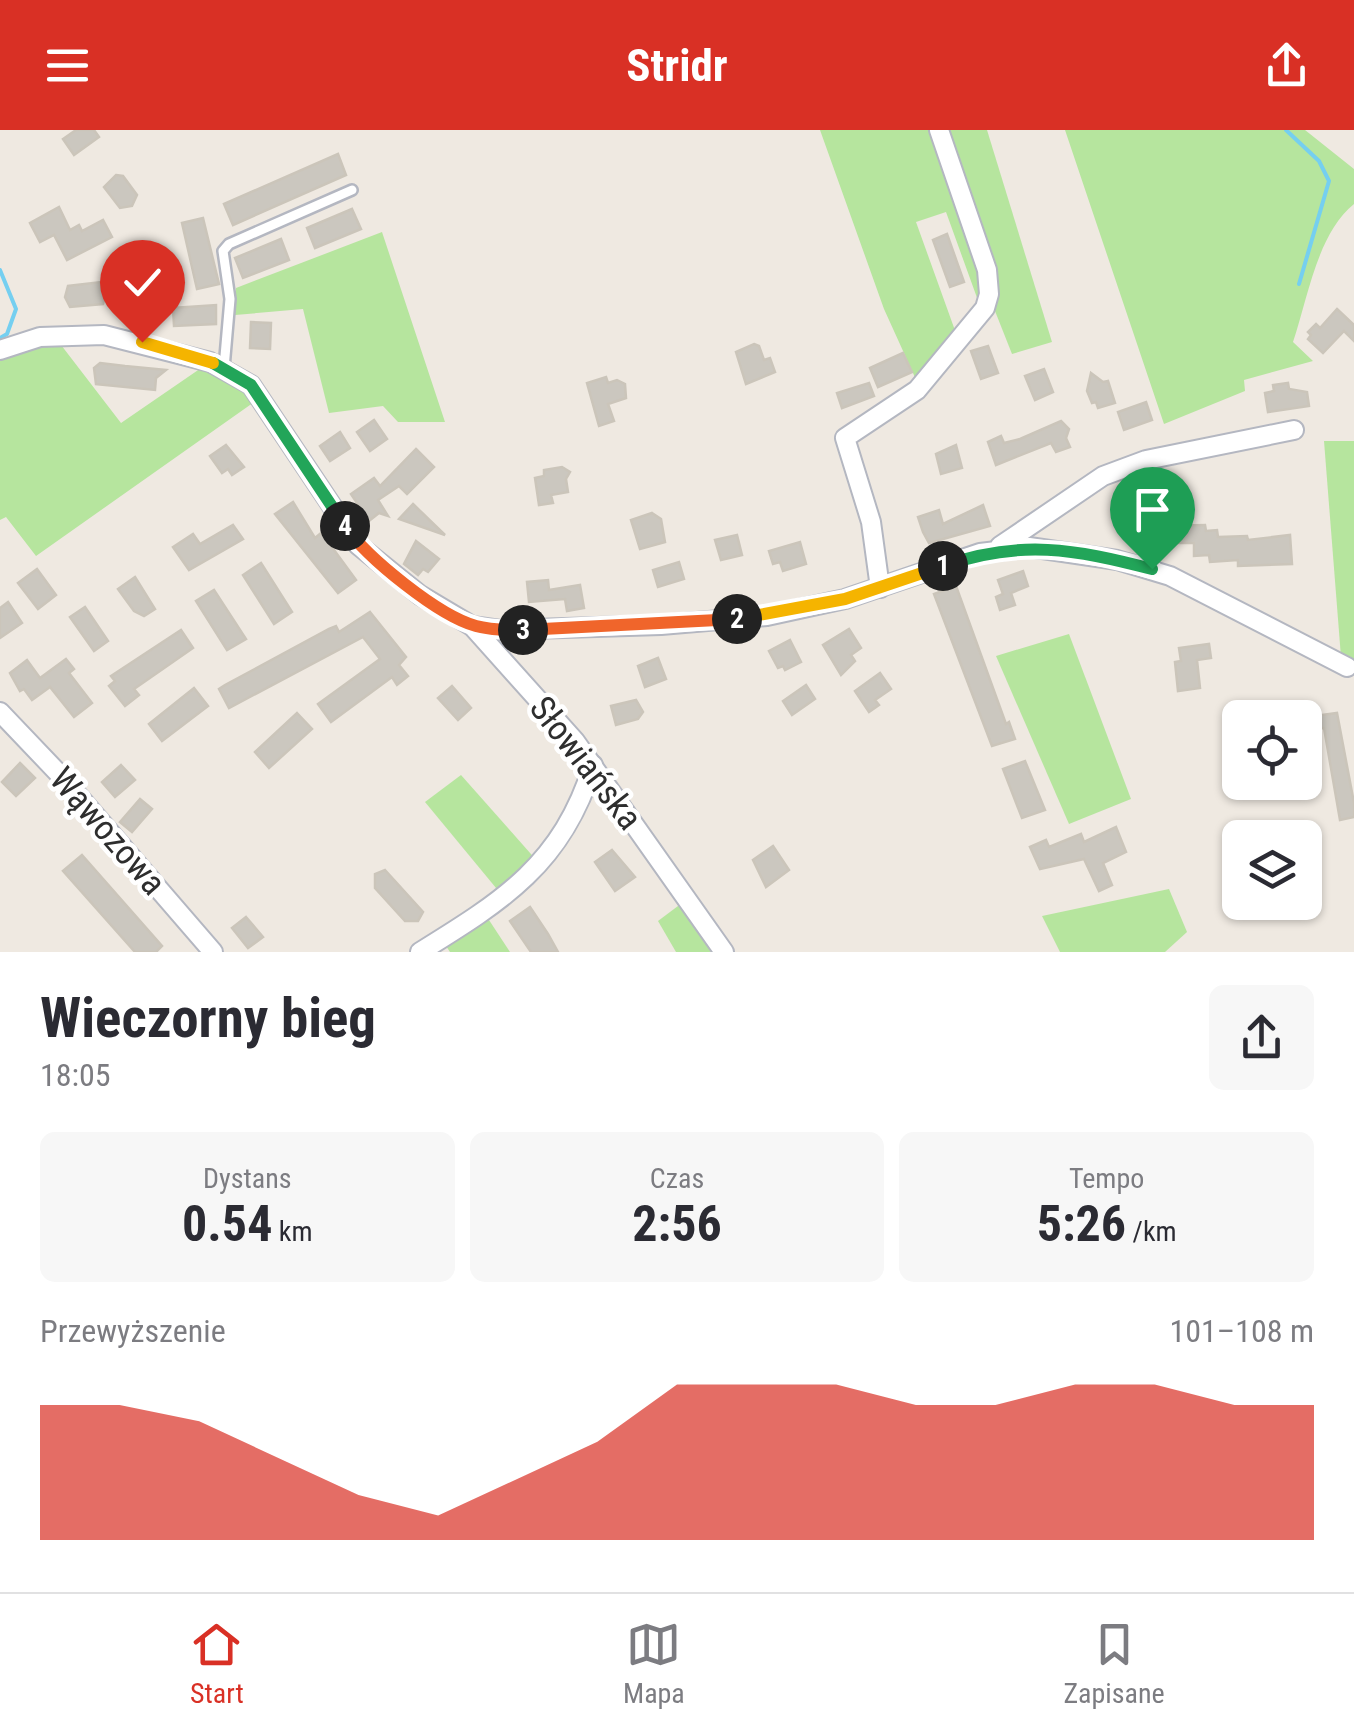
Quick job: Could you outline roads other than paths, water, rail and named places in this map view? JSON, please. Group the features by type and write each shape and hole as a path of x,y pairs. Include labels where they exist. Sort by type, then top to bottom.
{"street":[{"path":"880,588 872,522 846,438 916,390 985,308 989,294 978,238 939,130"},
{"name":"Słowiańska","path":"0,350 40,338 80,333 180,352 224,368 251,385 358,545 420,595 472,626 594,765 724,952"},
{"path":"472,626 526,630 661,626 767,616 880,588 1006,544 1103,476 1146,460 1294,430"},
{"path":"980,553 1029,547 1152,569 1347,667"},
{"path":"511,670 508,648 512,637 526,630"},
{"name":"Wąwozowa","path":"0,712 78,794 213,952"},
{"path":"420,952 538,868 570,822 594,765"}],"lane":[{"path":"224,368 230,300 223,252 229,244 352,190"}],"waterway":[{"path":"1286,130 1319,161 1329,181 1299,284"},
{"path":"0,270 16,309 7,334 0,338"}]}
